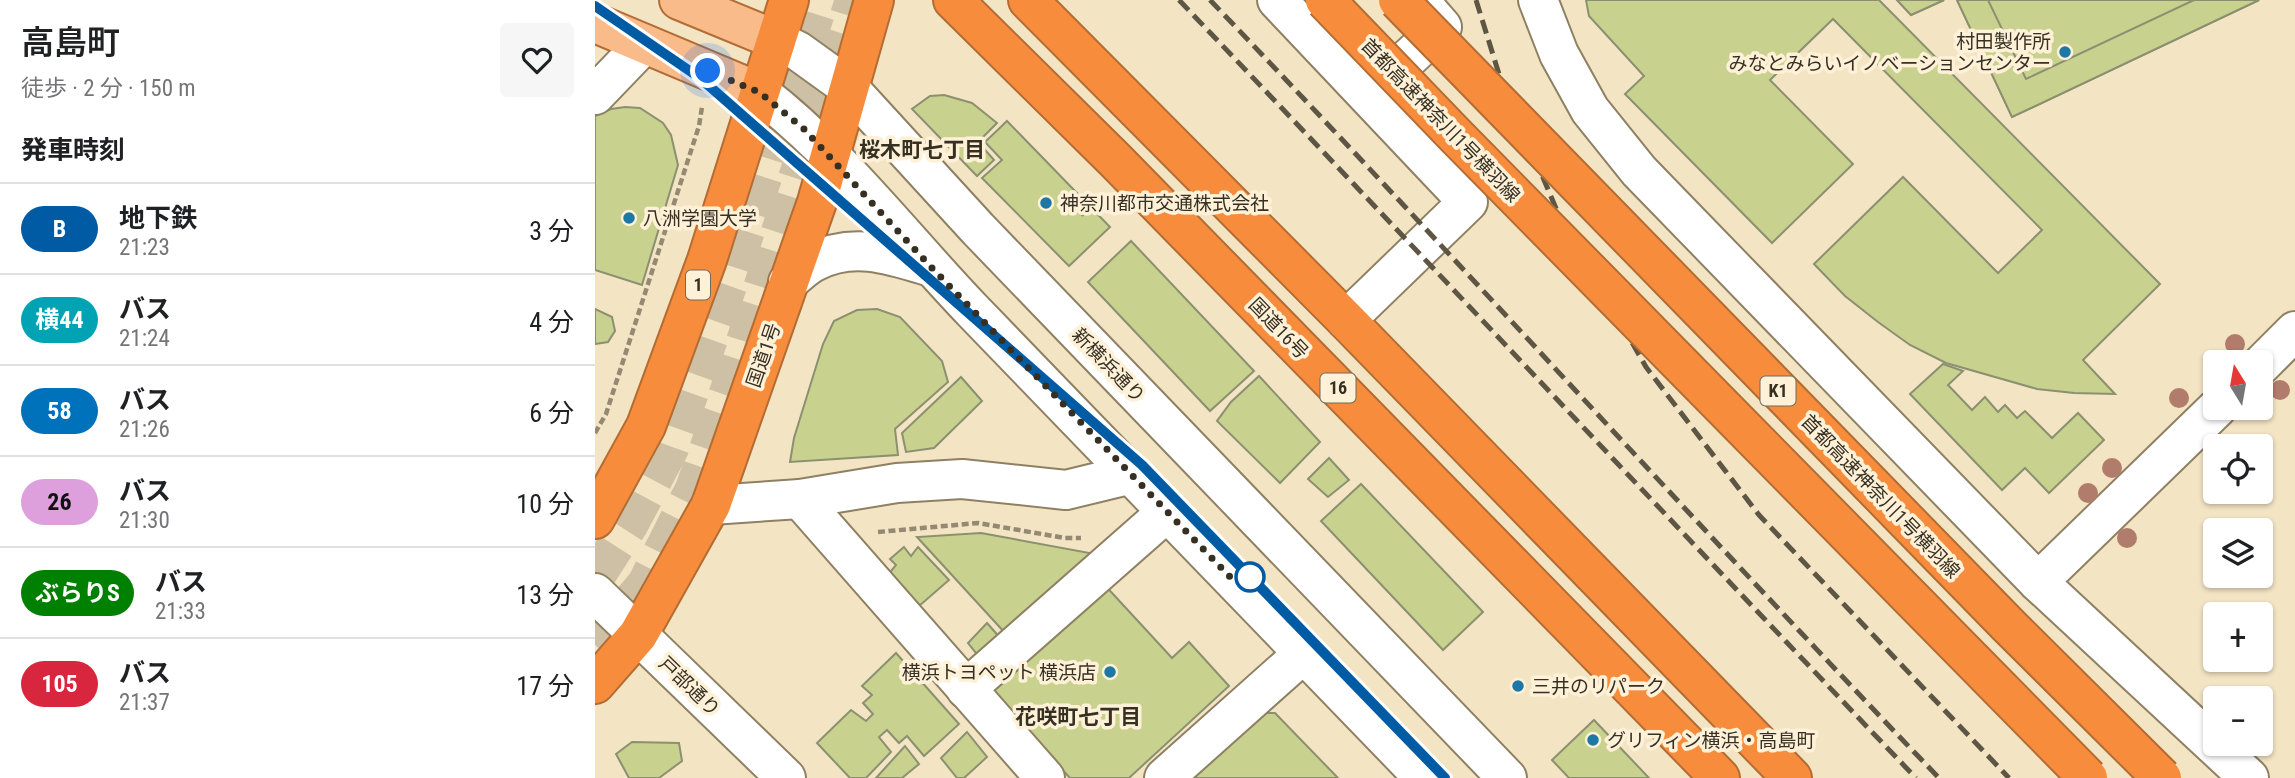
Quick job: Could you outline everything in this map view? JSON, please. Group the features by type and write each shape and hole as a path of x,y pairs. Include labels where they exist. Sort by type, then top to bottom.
{"highway":[{"name":"1","path":"595,519 646,426 707,260 789,0"},
{"name":"国道1号","path":"595,684 638,635 711,505 817,202 874,0"},
{"name":"国道16号","path":"953,0 1116,161 1720,778"},
{"path":"1028,0 1346,320 1792,778"},
{"name":"首都高速神奈川1号横羽線","path":"1325,0 2088,778"},
{"name":"首都高速神奈川1号横羽線","path":"1398,0 1969,586 2162,778"}],"main road":[{"name":"新横浜通り","path":"679,0 776,40"},
{"path":"595,23 759,92"}],"street":[{"path":"1277,0 1468,202 1346,320"},
{"path":"1369,95 1442,27 1418,0"},
{"path":"1538,0 1559,54 1590,110 1639,171 2038,582 2249,778"},
{"name":"新横浜通り","path":"776,40 798,51 848,88 978,229 1507,778"},
{"path":"595,95 644,44"},
{"path":"759,92 803,128 931,267 1425,778"},
{"path":"788,282 811,263 834,253 859,250 886,253 931,267"},
{"path":"2273,353 2295,331"},
{"path":"2038,582 2205,420"},
{"path":"711,505 800,499 897,483 963,480 1066,490 1132,474"},
{"path":"800,499 1045,778"},
{"path":"966,689 1167,512"},
{"name":"戸部通り","path":"595,593 786,778"},
{"path":"1164,778 1304,653"}],"path":[{"path":"595,433 611,401 699,126 703,103"},
{"path":"1081,215 1101,197"},
{"path":"832,535 978,523 1065,538 1067,547"}],"building":[{"path":"1586,0 1879,0 2160,284 2083,360 2115,394 2037,389 1946,363 1910,345 1878,322 1845,296 1814,264 1903,177 1998,273 2042,230 1833,19 1770,80 1853,164 1772,243 1625,94 1644,76 1589,16"},
{"name":"村田製作所 みなとみらいイノベーションセンター","path":"1897,0 1944,0 1911,15"},
{"name":"村田製作所 みなとみらいイノベーションセンター","path":"1897,0 1944,0 1911,15"},
{"name":"村田製作所 みなとみらいイノベーションセンター","path":"1957,0 2259,0 2012,117"},
{"name":"村田製作所 みなとみらいイノベーションセンター","path":"1957,0 2259,0 2012,117"},
{"path":"1988,0 2194,0 2026,79"},
{"path":"944,95 972,103 997,123 978,142 994,160 977,176 912,109 930,96"},
{"name":"八洲学園大学","path":"640,108 663,123 671,135 678,165 642,285 595,270 595,116 611,109"},
{"name":"神奈川都市交通株式会社","path":"1007,121 1110,227 1069,266 982,178 1002,160 985,142"},
{"path":"1131,241 1254,371 1210,411 1088,282"},
{"path":"595,309 612,317 615,331 608,342 595,344"},
{"path":"877,309 900,317 942,361 948,382 895,429 898,455 790,462 794,438 823,344 834,321 857,310"},
{"path":"1943,364 1963,371 1948,385 1972,410 1985,397 1998,412 2005,405 2017,418 2025,411 2052,438 2078,413 2104,440 2049,493 2025,468 2002,490 1910,394"},
{"path":"1259,376 1320,442 1280,483 1217,421 1231,402"},
{"path":"961,377 982,401 934,448 906,452 902,433"},
{"path":"1329,458 1349,480 1328,497 1308,479"},
{"path":"1361,484 1483,612 1443,650 1321,521"},
{"path":"981,533 1095,554 1006,634 917,537"},
{"path":"904,547 911,556 918,547 949,580 918,607 887,576 896,565 890,559"},
{"name":"横浜トヨペット 横浜店","path":"1101,581 1172,658 1189,642 1229,686 1129,778 1070,778 986,687"},
{"path":"987,623 1002,640 980,658 968,643"},
{"path":"896,653 959,724 924,756 907,736 899,743 887,730 879,737 891,752 866,778 850,778 817,743 851,710 866,721 873,714 863,703 872,695 862,686"},
{"path":"1262,713 1275,713 1338,778 1189,778"},
{"name":"グリフィン横浜・高島町","path":"1594,720 1649,778 1569,778 1552,760"},
{"path":"967,732 987,757 964,778 957,778 941,758"},
{"path":"632,742 679,743 682,761 659,778 629,778 616,754"},
{"path":"905,746 919,764 902,778 876,778"}],"tunnel":[{"path":"595,578 629,525 670,448 730,280 820,0"},
{"path":"595,645 646,584 694,489 734,376 854,0"}],"railway":[{"path":"1179,0 1916,778"},
{"path":"1210,0 1939,778"},
{"path":"1476,0 1499,74 1558,213 1646,367 1759,515 2009,778"}],"metro line":[{"name":"B","path":"595,6 700,78 1142,465 1445,778"}],"place":[{"name":"村田製作所 みなとみらいイノベーションセンター","path":"2065,52"},
{"name":"神奈川都市交通株式会社","path":"1046,203"},
{"name":"八洲学園大学","path":"629,218"},
{"name":"横浜トヨペット 横浜店","path":"1110,672"},
{"name":"三井のリパーク","path":"1518,686"},
{"name":"グリフィン横浜・高島町","path":"1593,740"}],"district":[{"name":"桜木町七丁目","path":"922,150"},
{"name":"花咲町七丁目","path":"1078,717"}],"route":[{"path":"708,71 759,92 803,128 931,267 1236,583 1250,577"}]}
